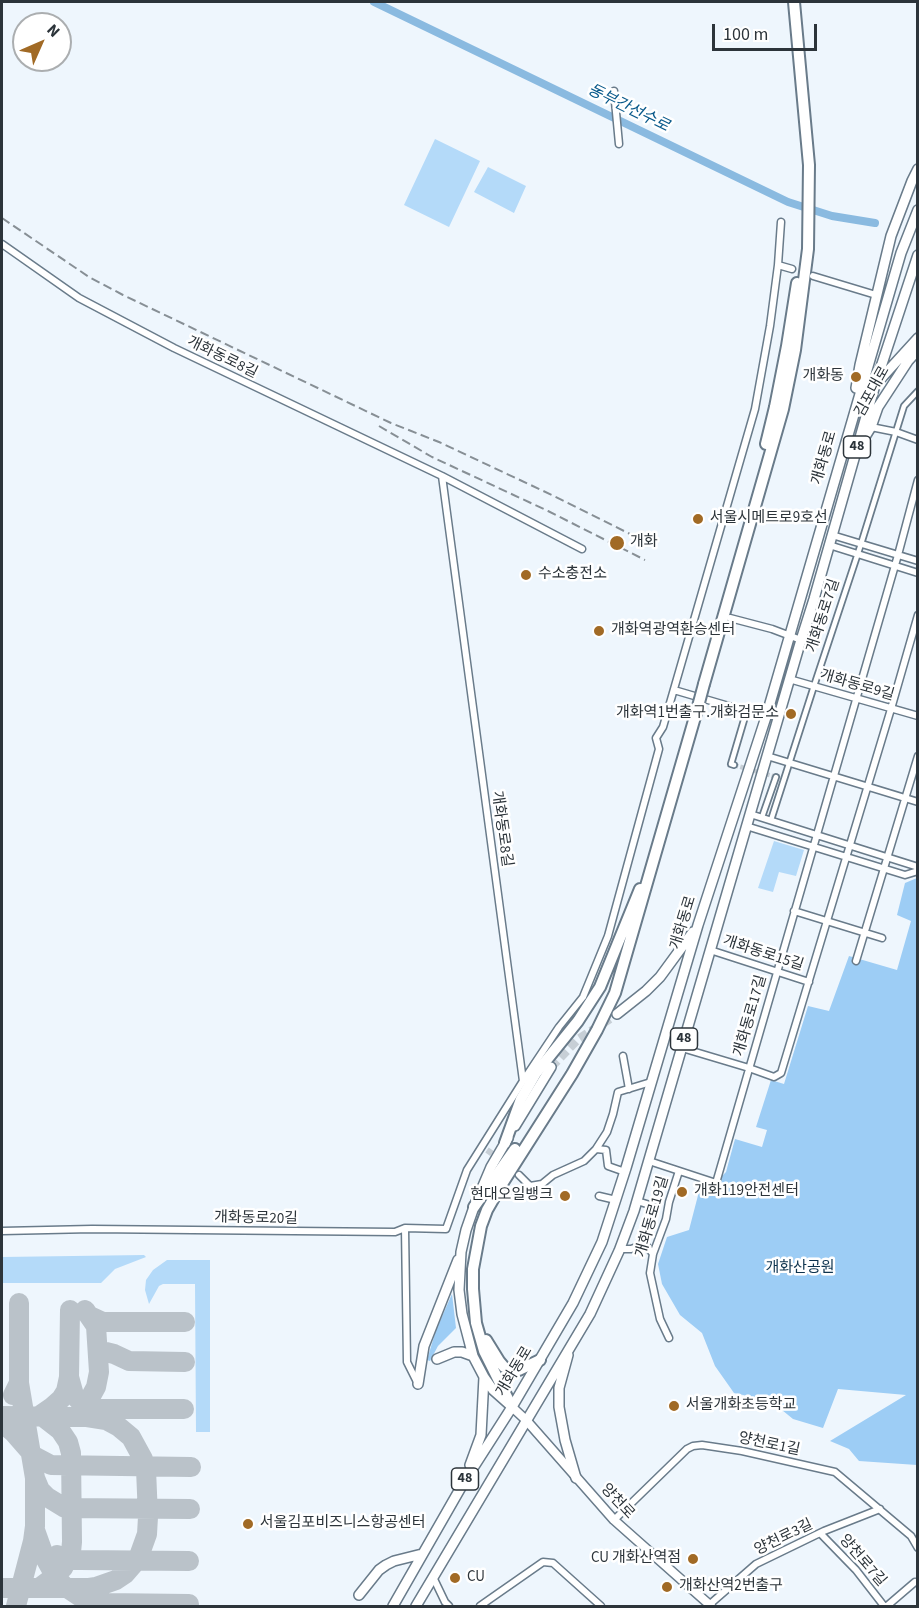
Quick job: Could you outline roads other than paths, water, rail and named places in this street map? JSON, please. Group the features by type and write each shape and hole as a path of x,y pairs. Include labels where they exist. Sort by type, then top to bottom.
{"highway":[{"path":"788,2 806,164"},
{"path":"512,1407 484,1351 476,1323 472,1289 473,1269 481,1226 502,1184 572,1074 615,993 701,683 783,409 795,350 805,248 806,164 794,2"},
{"path":"474,1207 510,1157 570,1065 593,1025 610,988 694,709"},
{"path":"505,1143 521,1099 536,1073 578,1021 600,987 640,889"},
{"path":"476,1323 491,1350 504,1367 519,1370 540,1360"}],"main road":[{"path":"852,418 860,365 891,236 918,169"},
{"name":"개화동로","path":"393,1606 464,1482 573,1304 602,1242 698,925 766,717 901,253 918,210"},
{"name":"개화동로","path":"416,1606 590,1314 620,1249 649,1161 875,385 918,255"},
{"name":"김포대로","path":"852,418 875,385 918,338"},
{"name":"김포대로","path":"857,449 871,427 878,407 908,361 918,350"},
{"path":"807,578 812,583 809,599 814,599"},
{"path":"617,1014 646,991 660,976 698,925"},
{"path":"418,1384 426,1339 461,1252 474,1207 491,1167 551,1067"},
{"path":"461,1252 460,1301 473,1356 484,1377 512,1407"},
{"path":"570,1347 566,1370 559,1388 558,1407 576,1478"},
{"path":"437,1359 454,1352 473,1356"},
{"path":"464,1482 481,1435 484,1377"},
{"name":"양천로","path":"512,1407 614,1520 710,1606"},
{"path":"359,1595 386,1565 422,1554"}],"street":[{"path":"614,94 619,144"},
{"path":"523,1081 559,1027 583,997 608,936 659,749 656,738 663,727 755,409 771,326 781,222"},
{"name":"개화동로8길","path":"2,244 79,298 198,360 442,476 582,549"},
{"path":"778,266 792,269"},
{"path":"813,276 876,295"},
{"name":"개화동로7길","path":"771,820 904,406 918,391"},
{"path":"871,427 896,432 918,440"},
{"name":"개화동로8길","path":"442,476 523,1081"},
{"path":"856,698 918,480"},
{"path":"832,535 918,561"},
{"path":"829,545 918,573"},
{"path":"891,709 918,615"},
{"path":"730,618 801,640"},
{"name":"개화동로9길","path":"789,679 918,716"},
{"path":"674,690 766,717"},
{"name":"개화동로17길","path":"749,1068 856,698"},
{"name":"개화동로17길","path":"681,1048 774,1077 781,1073 891,709"},
{"path":"734,765 731,764 744,720"},
{"path":"767,756 918,802"},
{"path":"856,961 918,756"},
{"path":"762,818 776,777"},
{"path":"750,814 918,869"},
{"path":"746,826 905,875 918,869"},
{"path":"794,911 882,938"},
{"name":"개화동로15길","path":"710,950 809,982"},
{"path":"623,1056 629,1089"},
{"name":"개화동로19길","path":"649,1161 716,1183 749,1068"},
{"name":"개화동로20길","path":"2,1231 92,1229 395,1232 405,1228 446,1229 468,1170 485,1148 523,1081"},
{"path":"519,1175 530,1186 542,1184 553,1175 584,1161 608,1132 618,1092 652,1082"},
{"path":"596,1149 606,1150 608,1166 625,1172"},
{"name":"개화동로19길","path":"669,1338 660,1319 650,1273 679,1171"},
{"path":"599,1196 616,1200"},
{"path":"637,1201 668,1211"},
{"path":"653,1206 643,1238 654,1254"},
{"path":"405,1228 407,1362 418,1384"},
{"path":"620,1249 631,1249 645,1244"},
{"name":"양천로1길","path":"614,1520 687,1449 702,1445 742,1451 835,1472 911,1536 918,1548"},
{"name":"양천로3길","path":"710,1606 756,1564 820,1533 880,1509"},
{"name":"양천로7길","path":"820,1533 856,1570 886,1606 917,1583"},
{"path":"480,1606 543,1562 553,1563 601,1606"},
{"path":"433,1577 449,1606"}],"waterway":[{"name":"동부간선수로","path":"374,2 788,202 832,216 875,223"}],"tunnel":[{"path":"734,765 776,777"},
{"path":"551,1067 576,1041 617,1014"},
{"path":"487,1150 500,1159"}],"railway":[{"path":"2,218 89,277 123,295 391,423 439,442 554,496 652,545"},
{"path":"379,426 432,457 548,511 645,560"}],"place":[{"name":"개화동","path":"856,377"},
{"name":"서울시메트로9호선","path":"698,519"},
{"name":"개화","path":"617,543"},
{"name":"수소충전소","path":"526,575"},
{"name":"개화역광역환승센터","path":"599,631"},
{"name":"개화역1번출구.개화검문소","path":"791,714"},
{"name":"개화119안전센터","path":"682,1192"},
{"name":"현대오일뱅크","path":"565,1196"},
{"name":"서울개화초등학교","path":"674,1406"},
{"name":"서울김포비즈니스항공센터","path":"248,1524"},
{"name":"CU 개화산역점","path":"693,1559"},
{"name":"CU","path":"455,1578"},
{"name":"개화산역2번출구","path":"667,1587"}],"park label":[{"name":"개화산공원","path":"800,1269"}]}
